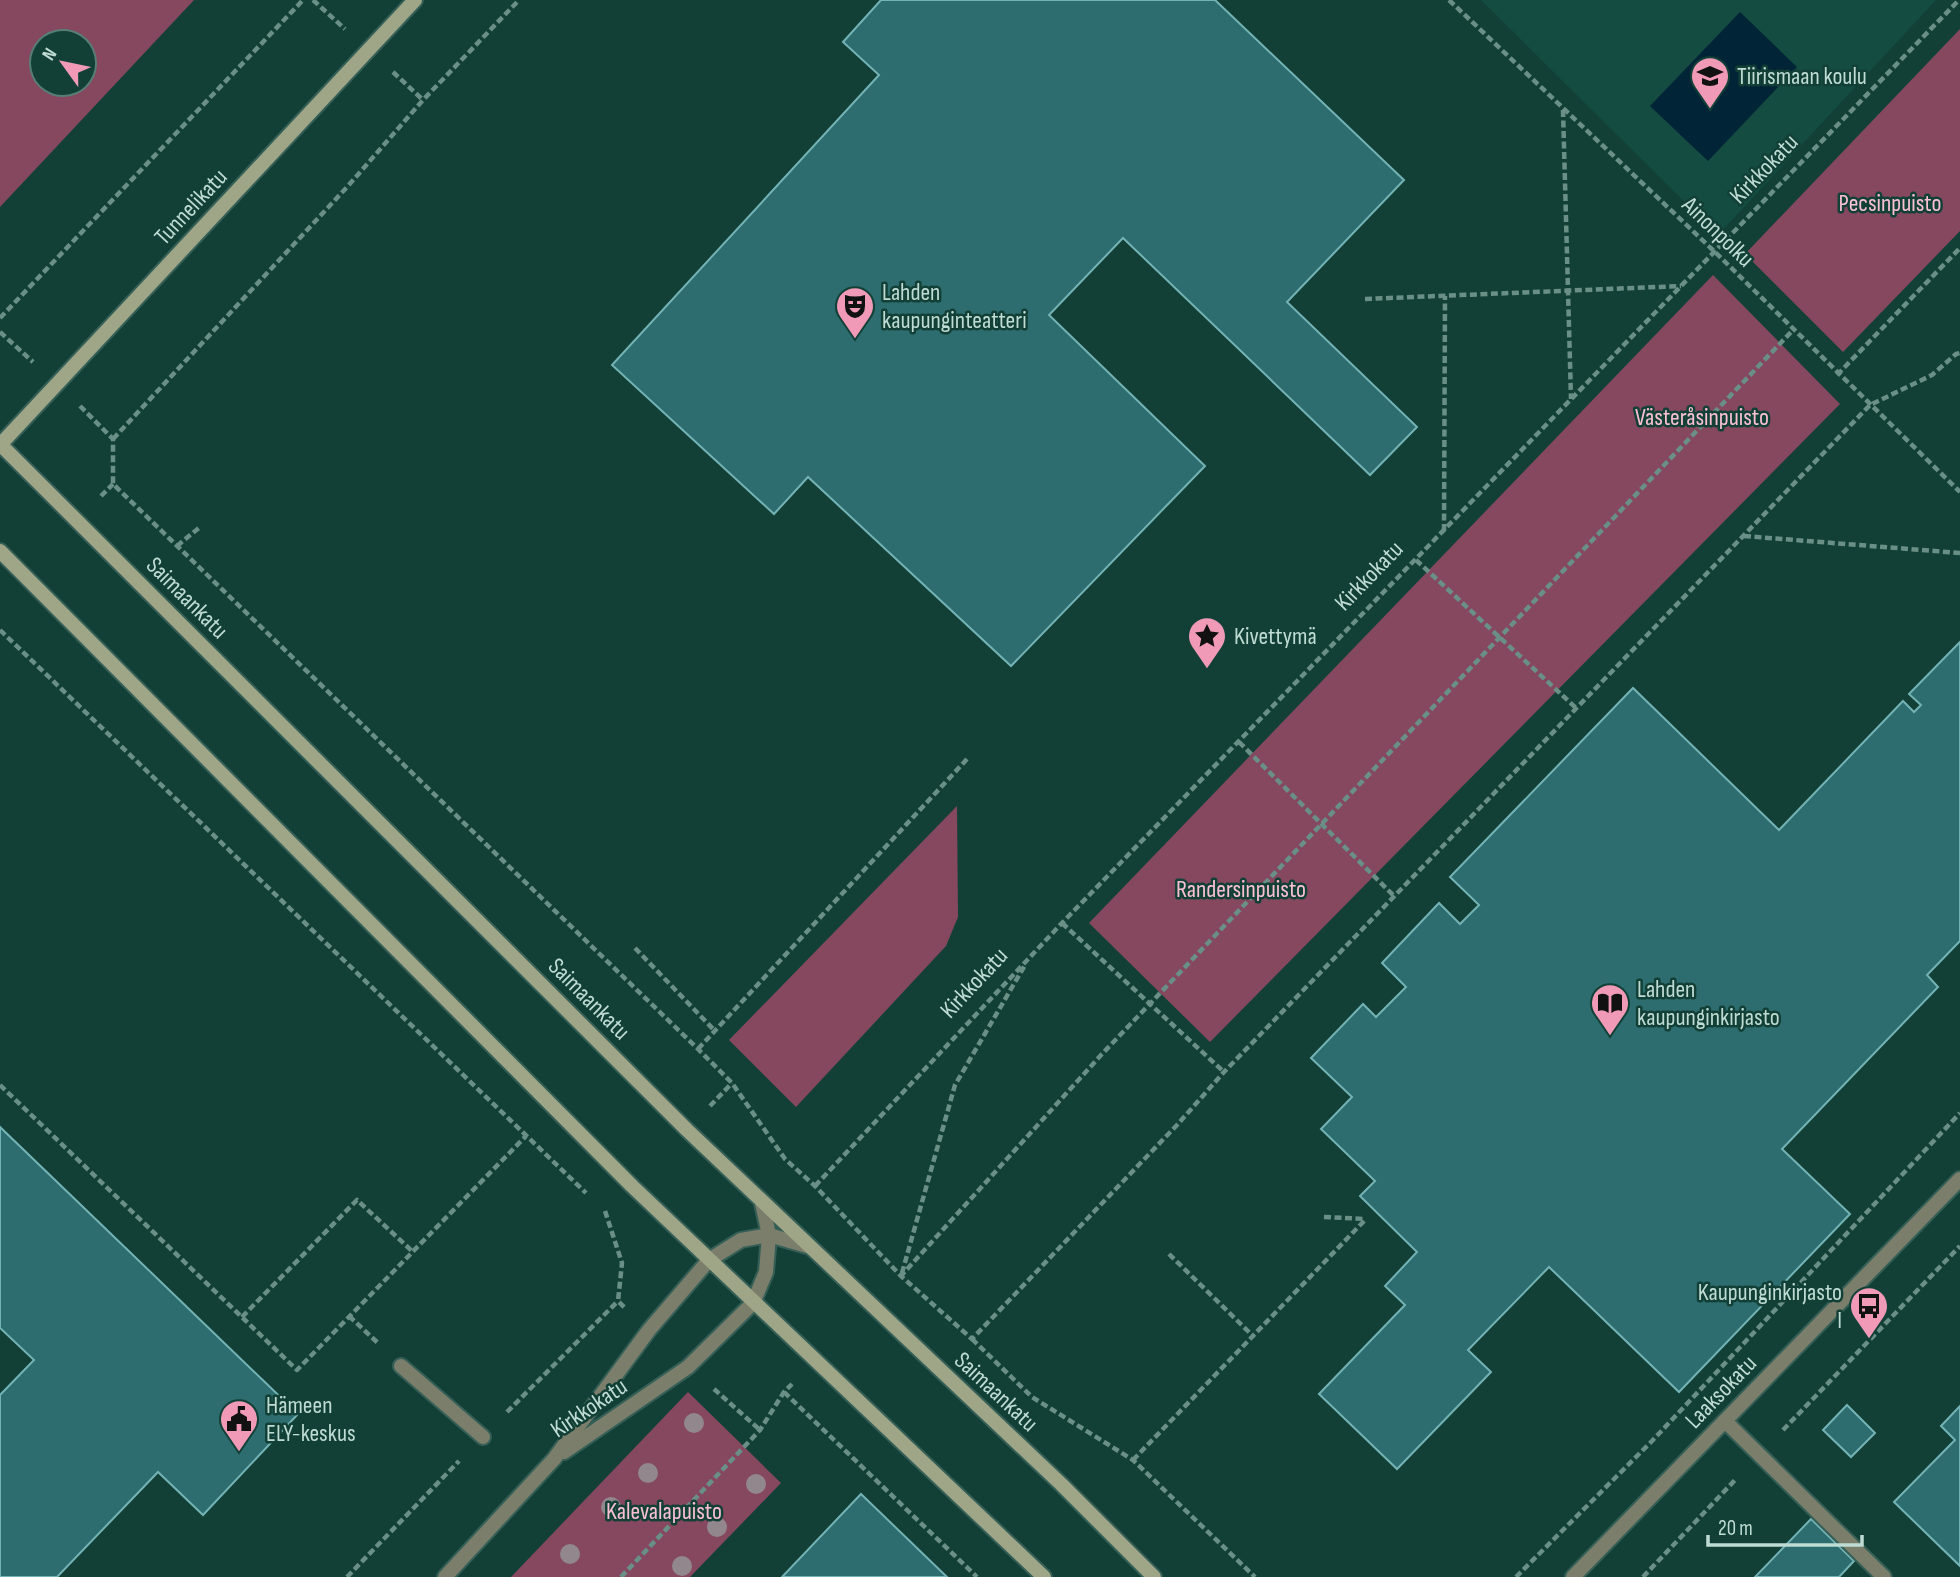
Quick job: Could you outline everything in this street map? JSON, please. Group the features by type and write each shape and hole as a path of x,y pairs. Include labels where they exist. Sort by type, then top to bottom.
{"main road":[{"name":"Tunnelikatu","path":"0,444 415,0"},
{"name":"Saimaankatu","path":"0,444 762,1203 1061,1484 1154,1577"},
{"path":"0,551 612,1166 1044,1577"}],"street":[{"name":"Laaksokatu","path":"1573,1577 1960,1178"},
{"name":"Kirkkokatu","path":"554,1459 688,1367 754,1303 766,1272 769,1235 762,1203"},
{"name":"Kirkkokatu","path":"444,1577 554,1459 649,1330 709,1260 741,1240 769,1235 807,1245"},
{"path":"401,1366 483,1437"},
{"path":"1725,1421 1884,1577"}],"path":[{"path":"0,318 303,0"},
{"path":"519,0 423,100 348,186 113,439 113,484 732,1083 785,1159 815,1186 901,1276 1032,1397 1133,1460 1255,1577"},
{"name":"Ainonpolku","path":"1450,0 1715,252 1960,492"},
{"name":"Kirkkokatu","path":"815,1186 1062,923 1959,0"},
{"path":"1563,109 1572,400"},
{"path":"1838,374 1960,248"},
{"path":"1365,299 1682,286"},
{"path":"1444,532 1445,296"},
{"path":"901,1276 1150,1003 1793,330"},
{"path":"0,332 57,383 113,439"},
{"path":"972,1339 1177,1125 1224,1072 1870,405 1932,375 1956,354 1960,354"},
{"path":"177,546 200,527"},
{"path":"1743,536 1960,553"},
{"path":"1416,560 1576,708"},
{"path":"0,630 587,1194"},
{"path":"1239,742 1394,896"},
{"path":"698,1049 968,758"},
{"path":"1062,923 1224,1072"},
{"path":"635,948 715,1031"},
{"path":"901,1276 955,1085 1029,958"},
{"path":"0,1085 297,1370 526,1136"},
{"path":"1516,1577 1652,1441 1960,1113"},
{"path":"242,1317 357,1200 412,1251"},
{"path":"597,1203 607,1213 622,1263 618,1301 649,1330"},
{"path":"1133,1460 1366,1219 1324,1217"},
{"path":"1643,1577 1960,1246"},
{"path":"1169,1254 1253,1336"},
{"path":"621,1577 760,1430 688,1367"},
{"path":"784,1392 977,1577"}],"shaded area":[{"name":"Tiirismaan koulu","path":"1481,0 1936,0 1718,235"},
{"path":"1740,12 1797,67 1708,161 1650,106"}],"green space":[{"path":"0,0 194,0 0,207"},
{"name":"Pecsinpuisto","path":"1960,29 1960,231 1843,352 1745,254"},
{"name":"Västeråsinpuisto","path":"1713,275 1840,404 1210,1042 1089,923"},
{"path":"957,806 958,917 946,946 796,1107 729,1040"},
{"name":"Kalevalapuisto","path":"688,1392 781,1483 690,1577 511,1577"}],"building":[{"name":"Lahden kaupunginteatteri","path":"881,0 1215,0 1404,180 1287,302 1417,427 1370,475 1123,238 1049,315 1205,466 1011,666 808,477 774,514 612,365 879,75 843,42"},
{"name":"Lahden kaupunginkirjasto","path":"1960,642 1960,941 1927,975 1938,987 1782,1149 1850,1214 1679,1392 1549,1267 1468,1350 1491,1372 1397,1469 1319,1394 1405,1305 1385,1286 1417,1252 1360,1196 1375,1181 1321,1129 1352,1097 1311,1058 1363,1004 1376,1017 1406,987 1382,963 1439,903 1460,924 1479,905 1450,877 1633,688 1779,830 1903,701 1914,712 1921,705 1909,694"},
{"path":"0,1127 298,1414 203,1515 158,1472 57,1577 0,1577 0,1395 34,1360 0,1328"},
{"path":"1847,1405 1875,1433 1851,1457 1823,1430"},
{"path":"1960,1406 1960,1566 1894,1502 1955,1440 1941,1426"},
{"path":"861,1494 947,1577 782,1577"},
{"path":"1811,1519 1854,1561 1839,1577 1755,1577"}],"place":[{"name":"Tiirismaan koulu","path":"1710,110"},
{"name":"Lahden kaupunginteatteri","path":"855,340"},
{"name":"Kivettymä","path":"1207,670"},
{"name":"Lahden kaupunginkirjasto","path":"1610,1037"},
{"name":"Kaupunginkirjasto I","path":"1869,1340"},
{"name":"Hämeen ELY-keskus","path":"239,1453"}],"park label":[{"name":"Randersinpuisto","path":"1241,889"}]}
